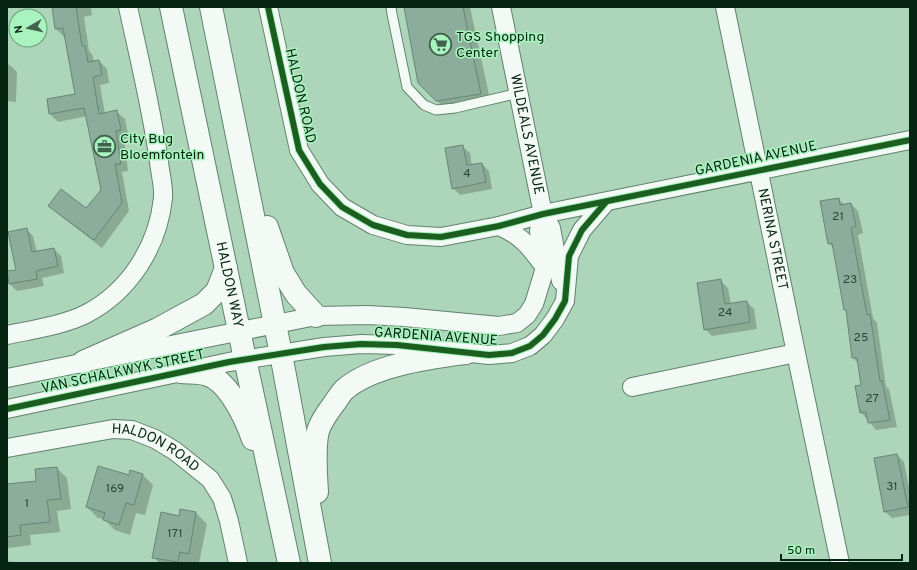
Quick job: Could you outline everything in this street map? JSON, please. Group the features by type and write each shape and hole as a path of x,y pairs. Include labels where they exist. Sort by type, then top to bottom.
{"highway":[{"name":"HALDON WAY","path":"172,7 289,563"},
{"path":"211,7 321,563"},
{"path":"221,58 260,204 278,261 283,273 296,294 316,316"},
{"path":"83,362 158,328 204,304 217,291 226,268"},
{"path":"321,563 316,477 318,432 324,418 344,391 361,378 386,368 434,357 466,353"},
{"path":"180,372 209,375 224,386 236,404 251,433 277,506"}],"street":[{"path":"7,335 55,325 85,314 107,300 122,288 136,271 153,240 163,196 156,142 128,7"},
{"name":"HALDON ROAD","path":"268,7 300,150 320,184 342,207 373,225 407,235 441,237 499,226 543,214"},
{"name":"WILDEALS AVENUE","path":"501,7 543,214"},
{"name":"NERINA STREET","path":"725,7 840,563"},
{"name":"GARDENIA AVENUE","path":"274,324 316,316 368,315 499,326 517,323 527,315 534,304 545,268 539,231 543,214 910,140"},
{"name":"GARDENIA AVENUE","path":"245,359 324,347 361,344 410,346 489,355 512,352 530,346 542,335 555,319 565,301 569,256 582,230 606,202"},
{"path":"543,214 550,228 565,301"},
{"path":"499,226 525,242 545,268"},
{"name":"VAN SCHALKWYK STREET","path":"7,378 274,324"},
{"path":"632,387 796,353"},
{"name":"VAN SCHALKWYK STREET","path":"7,409 245,359"},
{"name":"HALDON ROAD","path":"7,448 113,429 132,430 155,439 175,451 210,480 222,498 229,521 238,563"}],"lane":[{"path":"391,7 407,87 424,105 436,110 454,108 519,94"}],"building":[{"path":"52,7 76,7 82,46 85,46 88,62 99,60 102,75 93,77 99,114 117,110 121,130 116,131 121,164 115,164 122,203 94,240 48,206 61,189 86,208 101,190 84,108 49,114 47,99 75,94 63,28 55,29"},
{"name":"TGS Shopping Center","path":"404,7 463,7 481,94 436,101 418,83"},
{"path":"463,145 467,165 482,163 486,182 452,189 445,148"},
{"path":"839,198 840,205 851,203 856,226 851,228 867,315 870,314 880,381 882,381 890,420 868,423 866,412 860,413 855,386 861,385 857,358 852,358 846,310 844,310 832,243 828,244 820,201"},
{"path":"27,228 32,252 54,248 58,266 36,271 37,279 9,284 7,271 16,270 8,232"},
{"path":"721,279 725,304 747,301 750,322 704,330 697,283"},
{"path":"897,454 908,507 884,512 874,458"},
{"path":"98,466 129,475 130,470 143,474 134,505 126,503 119,525 103,520 105,513 86,507"},
{"path":"57,467 61,499 47,500 50,522 20,525 21,535 7,537 7,484 36,481 35,469"},
{"path":"180,509 196,512 189,554 180,552 178,562 152,558 161,512 179,516"}],"cycle path":[{"path":"268,7 299,150 320,184 342,207 373,225 407,235 441,237 499,226 543,214 910,140"},
{"path":"7,409 229,362 324,347 361,344 397,345 489,355 512,353 530,346 543,335 555,319 565,301 569,256 582,230 606,202"}],"place":[{"name":"TGS Shopping Center","path":"441,45"},
{"name":"City Bug Bloemfontein","path":"105,147"}]}
